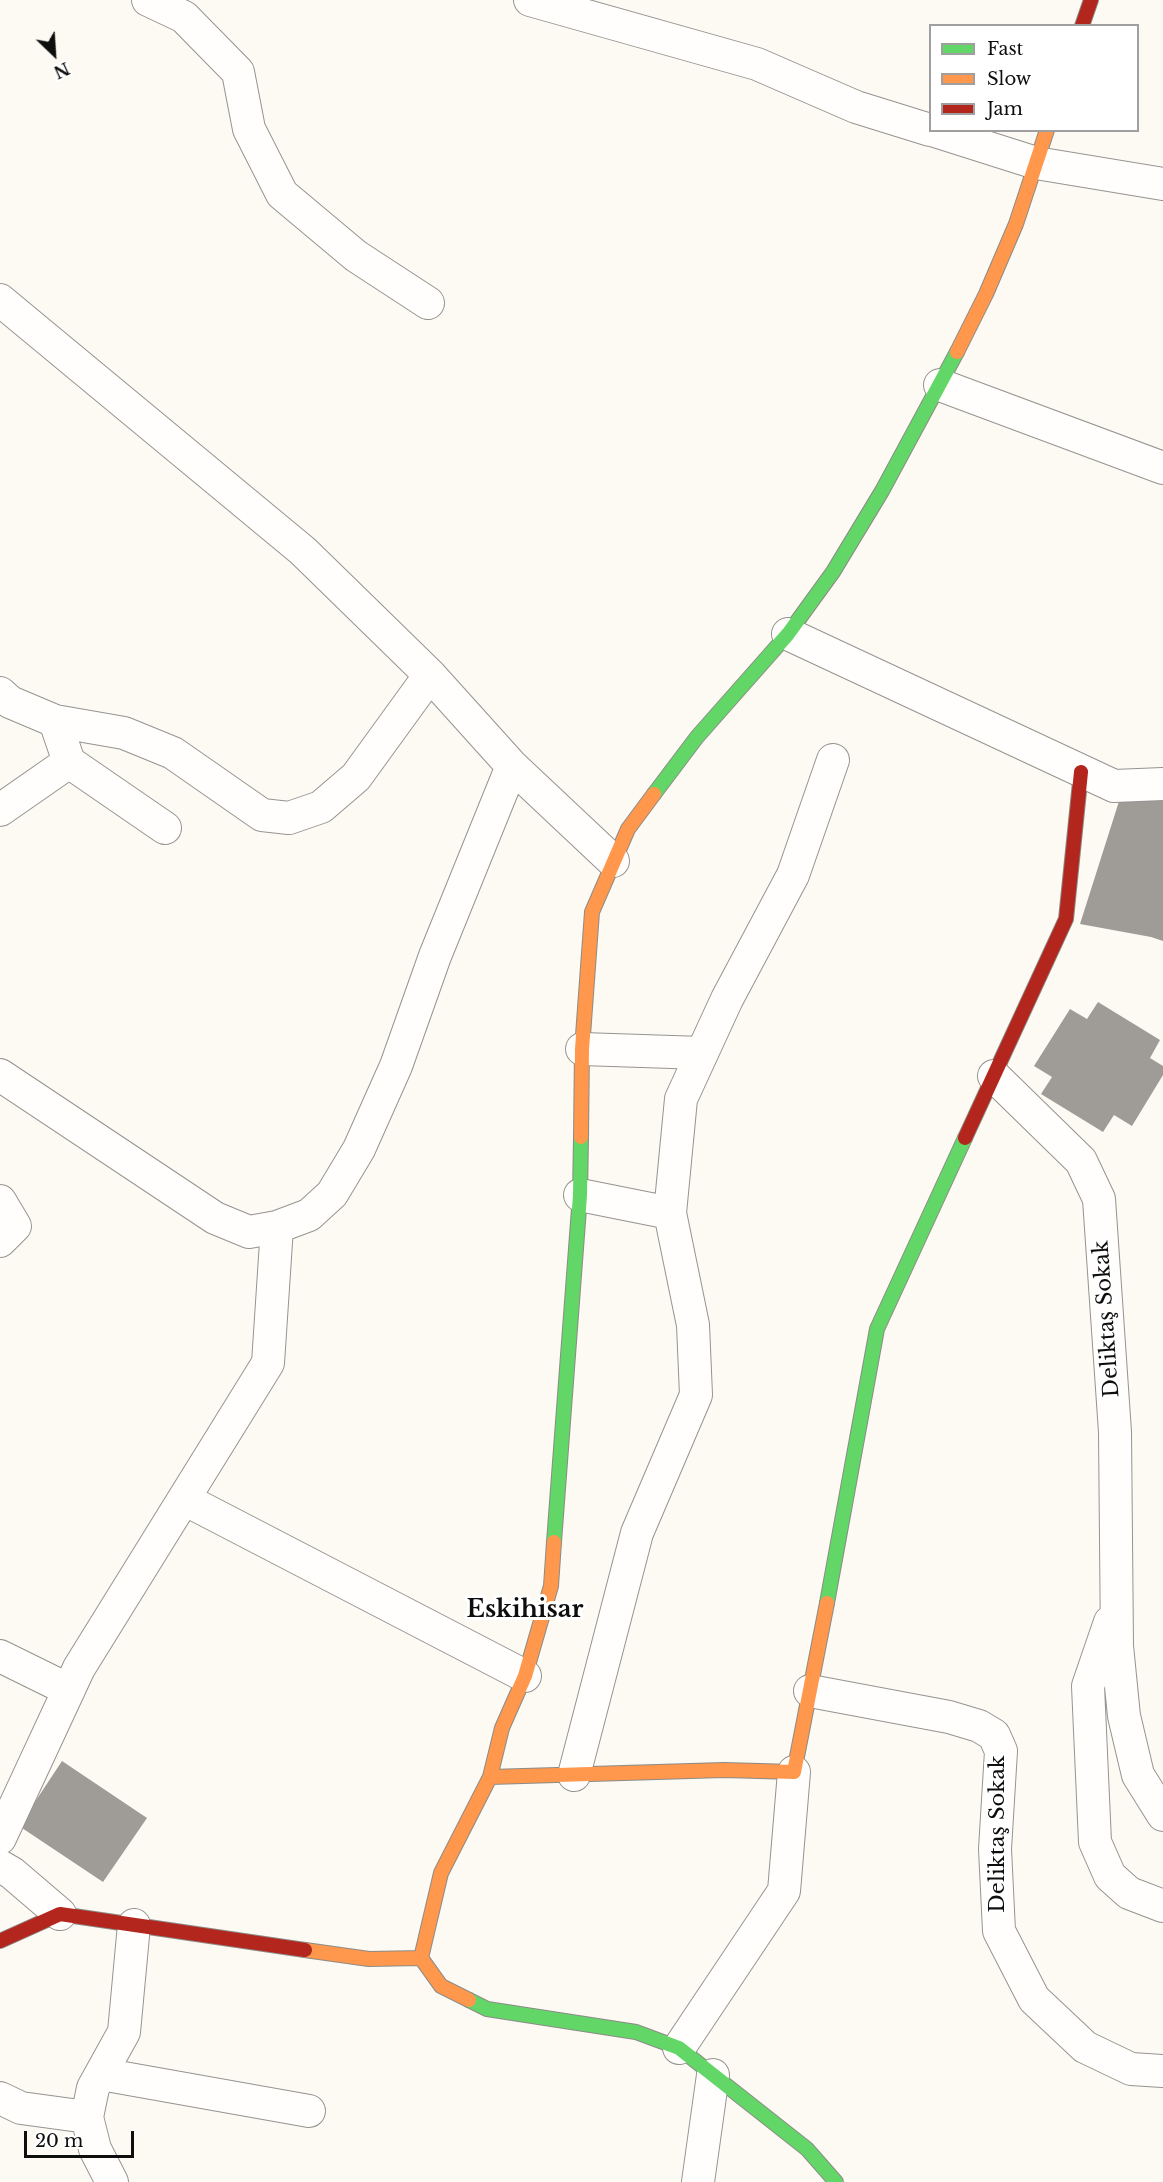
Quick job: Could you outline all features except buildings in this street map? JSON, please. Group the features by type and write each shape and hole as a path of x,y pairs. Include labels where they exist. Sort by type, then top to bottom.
{"street":[{"path":"148,0 184,17 238,72 249,129 282,194 356,256 428,303"},
{"path":"1083,24 1091,0"},
{"path":"547,2 757,64 856,107 929,129"},
{"path":"937,132 1036,163 1163,184"},
{"path":"836,2182 807,2149 679,2048 636,2032 487,2009 441,1986 421,1958 441,1873 490,1777 502,1728 525,1676 551,1586 580,1195 582,1049 592,912 628,829 674,765 788,634 833,572 882,491 940,385 986,294 1016,224 1046,132"},
{"path":"2,305 303,551 430,675 512,766 613,861"},
{"path":"940,385 1163,468"},
{"path":"788,634 1114,786 1163,784"},
{"path":"0,693 10,702 55,720 124,733 173,753 262,815 289,818 321,807 356,777 430,675"},
{"path":"55,720 69,762 165,828"},
{"path":"574,1776 637,1533 696,1395 693,1325 670,1213 681,1099 727,999 793,875 833,760"},
{"path":"0,810 69,762"},
{"path":"0,1075 214,1218 249,1232 278,1227 309,1215 332,1194 359,1149 396,1066 435,956 512,766"},
{"path":"679,2048 784,1891 794,1772 849,1492 877,1329 1066,919 1081,772"},
{"path":"582,1049 702,1053"},
{"name":"Deliktaş Sokak","path":"993,1076 1081,1161 1099,1199 1115,1432 1117,1646 1124,1716 1138,1775 1163,1815"},
{"path":"580,1195 670,1213"},
{"path":"0,1201 15,1226 0,1241"},
{"path":"0,1838 80,1668 268,1363 278,1227"},
{"path":"184,1499 525,1676"},
{"name":"Deliktaş Sokak","path":"1116,1603 1088,1686 1095,1842 1110,1876 1129,1893 1163,1906"},
{"path":"0,1656 69,1690"},
{"name":"Deliktaş Sokak","path":"810,1691 949,1717 979,1726 994,1735 1001,1751 995,1849 999,1931 1034,1999 1085,2047 1131,2068 1163,2071"},
{"path":"490,1777 724,1770 794,1772"},
{"path":"0,1866 12,1873 60,1914 369,1959 421,1958"},
{"path":"0,1941 60,1914"},
{"path":"112,2182 95,2149 87,2117 93,2088 124,2032 134,1925"},
{"path":"101,2074 309,2112"},
{"path":"698,2182 713,2075"},
{"path":"0,2098 21,2108 87,2117"}],"traffic: fast":[{"path":"654,794 697,737 788,634 833,572 882,491 957,352"},
{"path":"554,1542 580,1195 581,1137"},
{"path":"827,1603 877,1329 965,1138"},
{"path":"469,2000 487,2009 636,2032 679,2048 807,2149 836,2182"}],"traffic: slow":[{"path":"957,352 986,294 1016,224 1046,132"},
{"path":"581,1137 582,1049 592,912 628,829 654,794"},
{"path":"469,2000 441,1986 421,1958 441,1873 490,1777 502,1728 525,1676 551,1586 554,1542"},
{"path":"490,1777 724,1770 794,1772 827,1603"},
{"path":"305,1950 369,1959 421,1958"}],"traffic: jam":[{"path":"1083,24 1091,0"},
{"path":"965,1138 1066,919 1081,772"},
{"path":"0,1941 60,1914 305,1950"}],"district":[{"name":"Eskihisar","path":"525,1610"}]}
